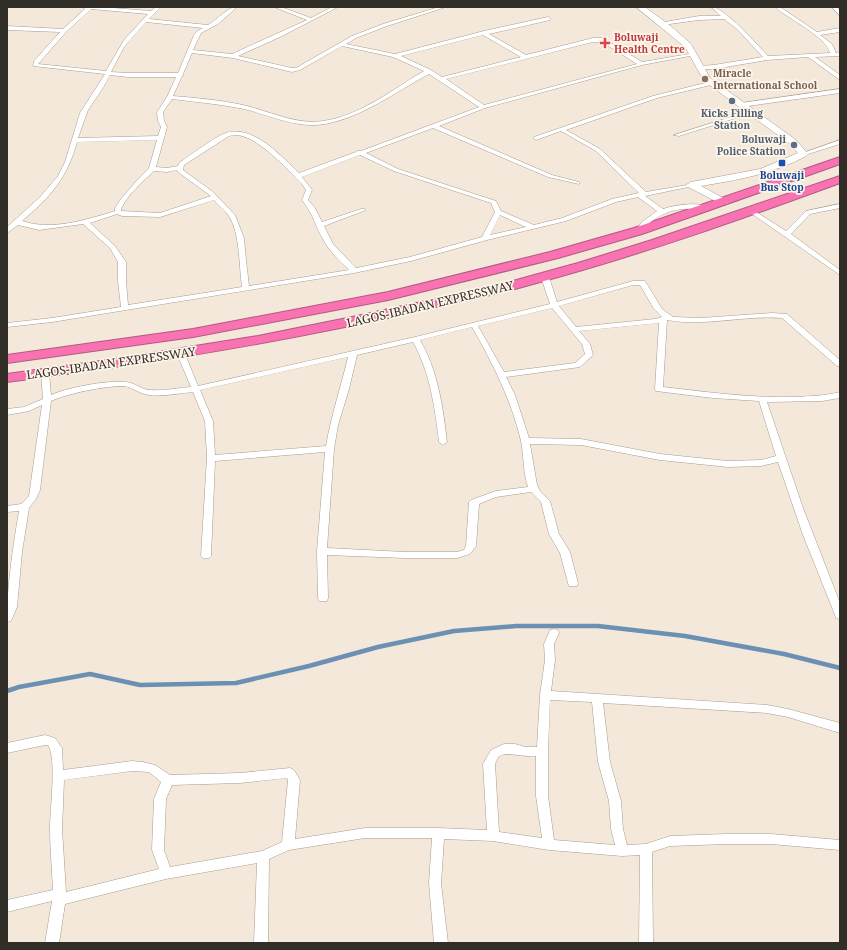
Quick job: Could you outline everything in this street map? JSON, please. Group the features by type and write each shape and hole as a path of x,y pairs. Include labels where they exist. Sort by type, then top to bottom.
{"highway":[{"name":"LAGOS-IBADAN EXPRESSWAY","path":"7,359 193,333 388,296 554,255 638,231 708,208 840,160"},
{"name":"LAGOS-IBADAN EXPRESSWAY","path":"7,378 181,354 332,326 545,277 686,233 840,179"}],"street":[{"path":"82,7 153,13"},
{"path":"7,231 50,190 62,175 69,159 84,111 110,72 129,36 159,7"},
{"path":"118,212 118,208 123,200 140,179 152,169 164,127 161,121 160,112 170,97 181,75 199,32 216,23 235,7"},
{"path":"276,7 310,19"},
{"path":"233,56 278,36 336,7"},
{"path":"191,51 233,56 292,70 298,69 340,44 385,25 444,7"},
{"path":"640,7 682,40 693,54 707,79 793,142 803,154"},
{"path":"713,7 744,33 767,58"},
{"path":"777,7 816,34 831,47 834,51 833,55"},
{"path":"834,7 840,14"},
{"path":"89,8 64,31 35,65 128,75 181,75"},
{"path":"662,23 699,18 725,17"},
{"path":"395,56 484,33 548,19"},
{"path":"145,20 209,27"},
{"path":"9,28 64,31"},
{"path":"816,34 840,30"},
{"path":"484,33 525,57"},
{"path":"440,80 590,40 599,39 641,64"},
{"path":"340,44 395,56 428,71 483,107"},
{"path":"298,176 483,107 663,58 693,54"},
{"path":"700,68 767,58 840,54"},
{"path":"810,56 840,78"},
{"path":"170,97 243,107 291,120 322,124 345,117 370,105 428,71"},
{"path":"536,138 655,97 712,83"},
{"path":"741,105 840,91"},
{"path":"677,135 752,112"},
{"path":"432,125 550,176 577,183"},
{"path":"561,129 598,150 661,211"},
{"path":"246,288 241,238 232,215 215,197 180,171 181,164 227,135 248,135 260,143 305,183 309,190 305,200 316,212 324,235 333,250 354,271"},
{"path":"74,140 162,138"},
{"path":"7,325 52,320 354,271 412,259 531,226 564,220 614,200 759,171 840,142"},
{"path":"359,152 396,170 494,202 498,212 531,226"},
{"path":"152,169 168,170 181,167"},
{"path":"691,185 724,202"},
{"path":"17,222 39,228 84,222 118,212 122,214 160,215 215,197"},
{"path":"638,231 649,219 661,211 683,206 708,208"},
{"path":"787,234 808,212 840,206"},
{"path":"321,225 363,210"},
{"path":"751,211 787,234 840,273"},
{"path":"486,238 498,212"},
{"path":"84,222 113,247 122,262 122,281 125,308"},
{"path":"501,375 577,365 589,355 586,344 554,305 545,277"},
{"path":"7,412 26,408 60,394 84,388 124,384 134,386 141,391 151,393 196,389 474,325 633,283 642,283 664,319 659,390 702,395 762,399 795,399 832,397 840,395"},
{"path":"574,329 664,319 733,319 776,314 784,316 840,364"},
{"path":"474,325 493,357 511,395 525,441 534,489 545,500 554,534 565,552 573,583"},
{"path":"415,339 422,351 438,401 443,442"},
{"path":"323,598 322,551 330,449 334,425 345,389 353,353"},
{"path":"181,354 208,422 211,458 206,556"},
{"path":"7,618 10,607 24,507 33,497 35,490 47,400 45,373"},
{"path":"762,399 780,458 818,562 840,615"},
{"path":"525,441 581,442 660,457 728,464 761,463 780,458"},
{"path":"211,458 330,449"},
{"path":"322,551 405,555 457,555 467,552 471,546 474,502 482,498 504,492 534,489"},
{"path":"7,509 24,507"},
{"path":"549,845 542,796 542,751 544,695 550,660 549,644 554,633"},
{"path":"544,695 767,710 788,713 840,728"},
{"path":"597,698 604,762 615,801 617,829 622,851"},
{"path":"7,748 45,740 51,741 56,748 58,776 56,828 59,897 52,943"},
{"path":"493,836 489,764 495,753 504,749 515,749 525,752 542,751"},
{"path":"58,776 90,770 140,766 151,768 161,777 169,780 240,778 290,773 294,780 288,845"},
{"path":"166,873 158,850 160,800 164,787 169,780"},
{"path":"7,906 59,897 166,873 263,856 288,845 365,833 438,833 493,836 549,845 622,851 646,849 670,841 726,839 771,839 840,845"},
{"path":"438,833 435,883 441,943"},
{"path":"646,849 646,943"},
{"path":"261,943 263,856"}],"waterway":[{"path":"7,691 19,687 90,674 140,685 236,683 309,666 378,647 454,631 516,626 598,626 685,636 784,654 840,668"}],"place":[{"name":"Boluwaji Health Centre","path":"605,43"},
{"name":"Miracle International School","path":"705,79"},
{"name":"Kicks Filling Station","path":"732,101"},
{"name":"Boluwaji Police Station","path":"794,145"},
{"name":"Boluwaji Bus Stop","path":"782,163"}]}
